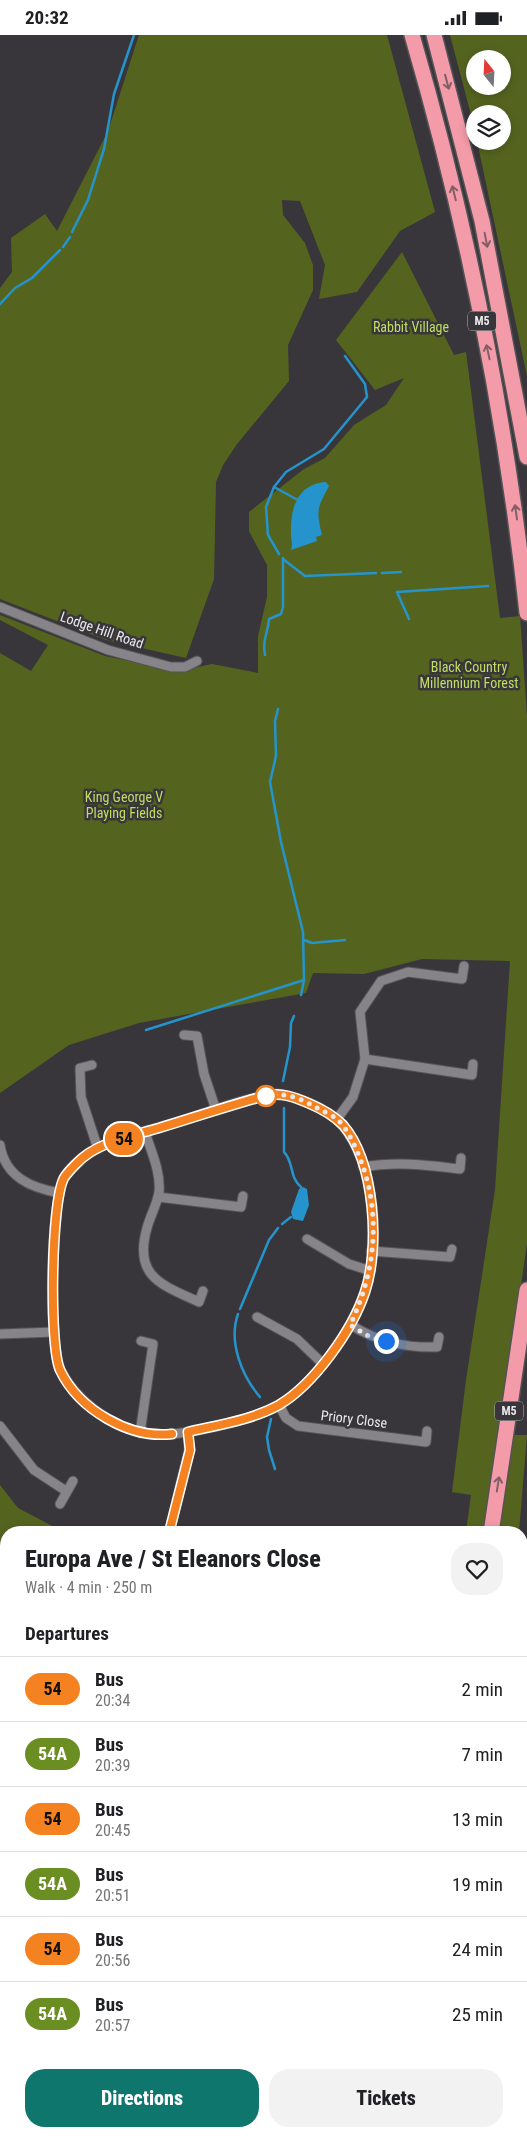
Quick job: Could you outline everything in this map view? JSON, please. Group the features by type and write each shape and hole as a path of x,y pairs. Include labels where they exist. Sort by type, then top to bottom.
{"highway":[{"name":"M5","path":"412,35 461,225 491,365 516,512 527,613"},
{"name":"M5","path":"434,35 482,221 527,457"},
{"name":"M5","path":"492,1526 527,1290"}],"street":[{"name":"Lodge Hill Road","path":"0,607 108,649 171,667 185,667 197,661"},
{"path":"337,1119 352,1097 365,1059 360,1012 381,981 408,972 462,979 464,966"},
{"path":"184,1035 197,1036 204,1074 216,1110"},
{"path":"365,1059 472,1075 473,1064"},
{"path":"92,1065 80,1068 81,1097 98,1149"},
{"path":"278,1094 292,1096 313,1105 337,1119 345,1127 363,1167 372,1197 371,1271 365,1292 350,1325 323,1364 279,1405 222,1425 188,1432 156,1436 124,1429 88,1404 70,1385 56,1359 54,1332 54,1246 63,1179 77,1162 98,1149 216,1110 278,1094"},
{"path":"145,1132 157,1172 158,1197 144,1238 146,1266 152,1277 160,1283 199,1301 203,1291"},
{"path":"0,1147 2,1158 14,1174 23,1182 42,1190 60,1193"},
{"path":"363,1167 386,1163 408,1163 460,1169 461,1158"},
{"path":"158,1197 241,1207 243,1196"},
{"path":"306,1239 349,1264 371,1271"},
{"path":"371,1251 450,1257 452,1249"},
{"path":"257,1317 297,1339 323,1364"},
{"path":"350,1325 372,1338 415,1347 437,1347 439,1337"},
{"path":"0,1334 54,1332"},
{"path":"140,1433 154,1343 141,1341"},
{"name":"Priory Close","path":"279,1405 286,1418 298,1426 426,1442 427,1431"},
{"path":"0,1426 34,1470 66,1491"},
{"path":"171,1526 190,1450 188,1432"},
{"path":"60,1504 72,1481"}],"green space":[{"path":"139,35 387,35 435,212 400,231 357,292 319,299 325,265 300,201 282,200 283,215 305,243 313,265 313,290 288,345 289,381 237,444 223,465 216,482 214,579 186,658 106,640 0,599 0,288 12,272 11,238 45,214 57,231 108,131"},
{"path":"450,35 527,35 527,376 479,150 511,150 511,105 468,105"},
{"path":"402,252 454,355 466,352 500,618 520,616 527,716 527,1243 487,1526 467,1526 471,1495 452,1492 466,1380 495,1190 510,961 422,959 364,974 313,973 306,993 139,1023 69,1045 0,1093 0,653 31,671 48,645 0,620 0,615 105,656 179,671 212,664 258,673 258,636 267,597 267,565 249,531 249,512 304,469 325,458 354,425 386,405 404,378 375,390 336,340"},
{"path":"513,1435 527,1435 519,1526 498,1526"},
{"path":"0,1485 18,1508 52,1526 0,1526"}],"water":[{"path":"326,482 329,486 318,514 322,535 316,537 317,541 291,550 292,516 297,499 308,487"},
{"path":"303,1187 307,1189 309,1205 303,1221 293,1219 291,1212 299,1189"}],"waterway":[{"path":"72,232 88,200 104,149 114,94 134,35"},
{"path":"63,247 70,237"},
{"path":"0,304 15,288 32,278 60,250"},
{"path":"279,554 268,535 266,507 274,487 286,472 324,449 367,397 365,384 345,356"},
{"path":"274,487 296,499"},
{"path":"265,655 264,649 269,619 281,614 283,607 283,558"},
{"path":"283,559 305,576 376,573"},
{"path":"382,573 401,572"},
{"path":"409,619 397,592 488,586"},
{"path":"278,709 275,721 276,756 270,782 281,842 303,932 304,980 301,995"},
{"path":"304,940 312,943 345,940"},
{"path":"146,1030 304,980"},
{"path":"283,1081 290,1047 291,1023 294,1016"},
{"path":"284,1108 284,1152 289,1160 295,1179 301,1187"},
{"path":"282,1224 291,1217"},
{"path":"240,1309 269,1240 278,1228"},
{"path":"238,1314 235,1325 238,1358 253,1389 260,1397"},
{"path":"271,1419 267,1437 275,1469"}],"bus line":[{"name":"54","path":"171,1526 190,1450 188,1432 222,1425 279,1405 320,1367 332,1352 350,1325 365,1292 371,1271 372,1197 354,1145 345,1127 337,1119 313,1105 292,1096 268,1095 112,1142 77,1162 63,1179 54,1246 54,1332 56,1359 61,1371 70,1385 88,1404 124,1429 156,1436 172,1434"}],"route":[{"path":"266,1096 278,1094 292,1096 313,1105 337,1119 345,1127 354,1145 372,1197 373,1219 371,1271 365,1292 350,1325 372,1338 386,1341"}],"park label":[{"name":"Rabbit Village","path":"411,327"},
{"name":"Black Country Millennium Forest","path":"469,675"},
{"name":"King George V Playing Fields","path":"124,805"}]}
